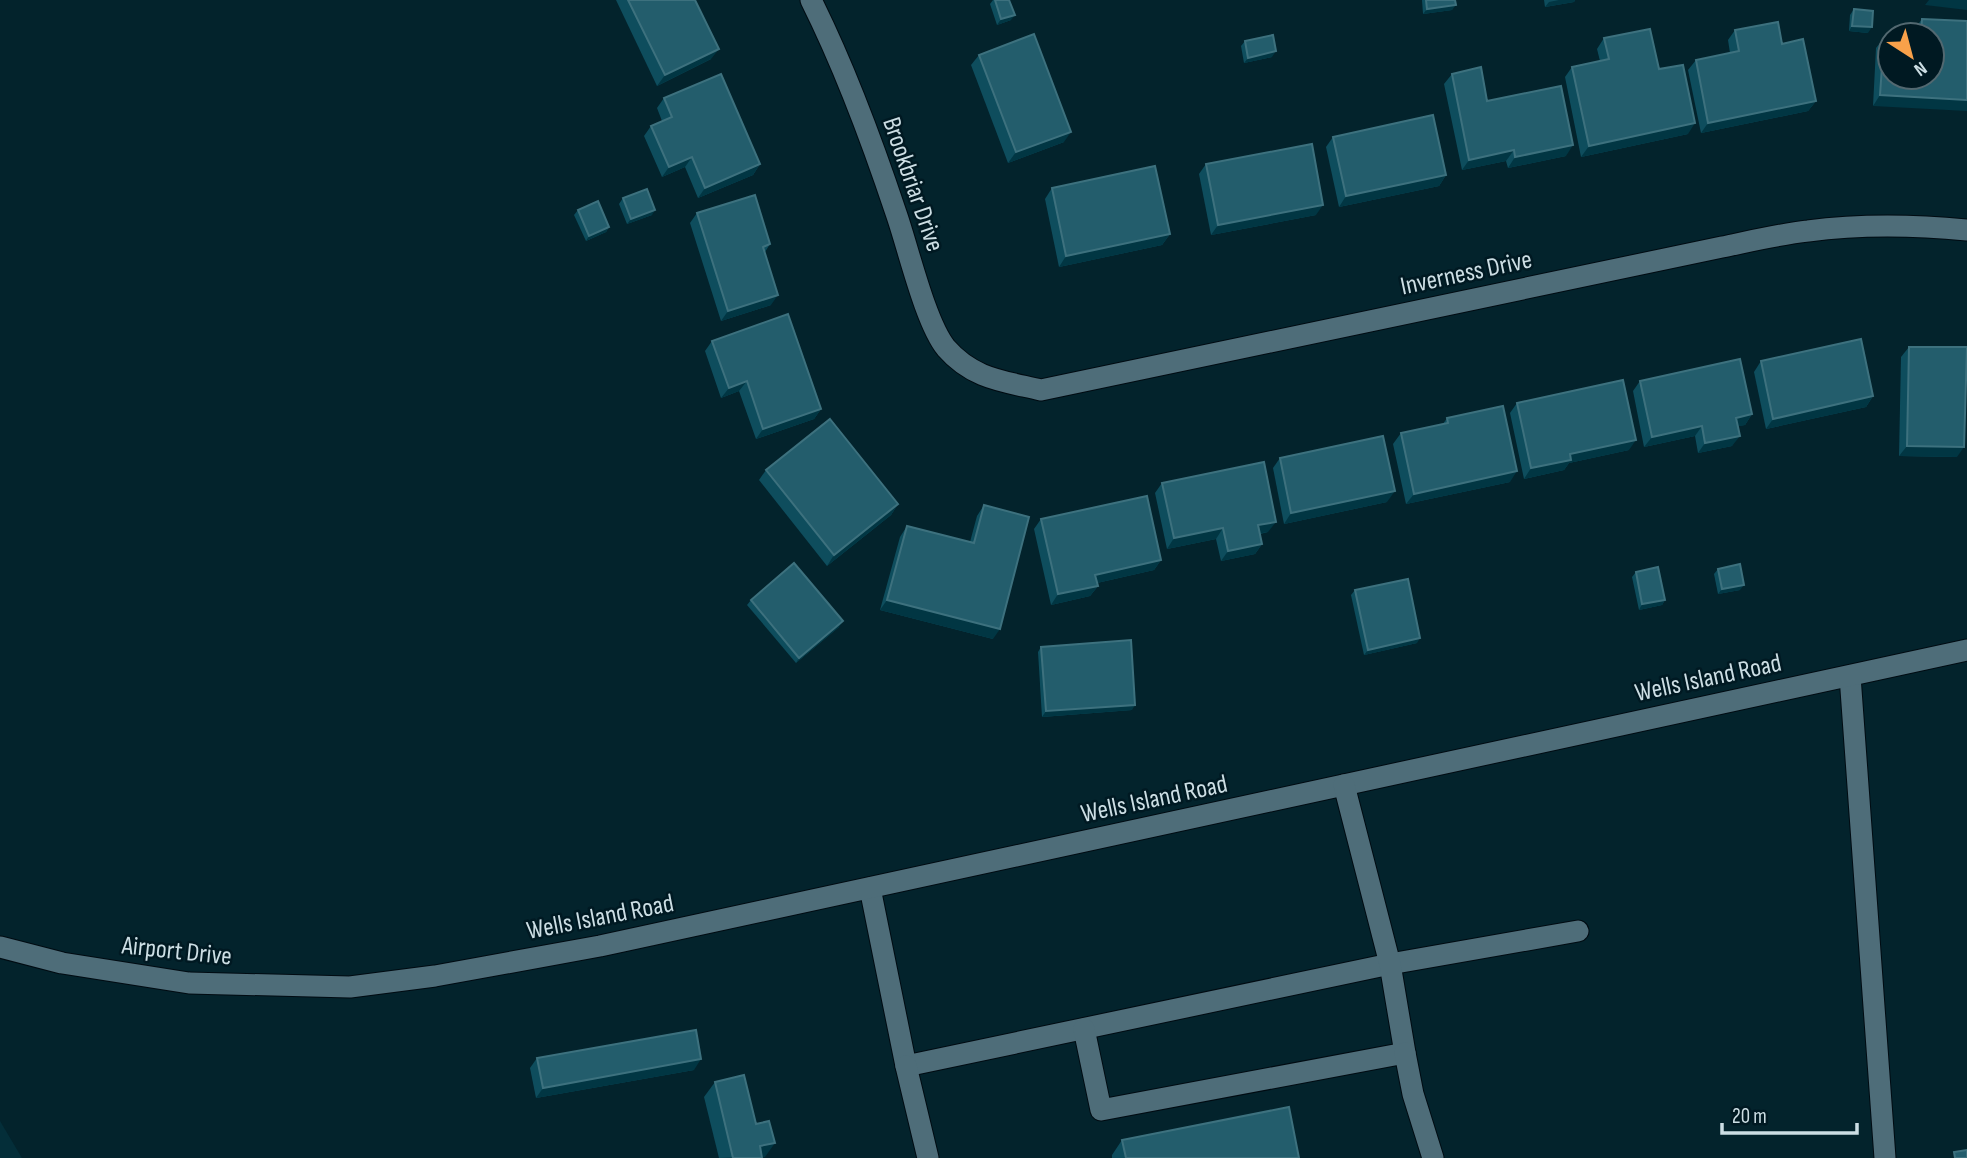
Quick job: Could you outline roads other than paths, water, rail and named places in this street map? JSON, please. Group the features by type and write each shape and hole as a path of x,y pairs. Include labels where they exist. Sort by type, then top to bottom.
{"street":[{"name":"Brookbriar Drive","path":"811,0 859,111 928,313 945,346 968,368 980,375"},
{"name":"Inverness Drive","path":"980,375 1041,390 1809,230 1867,226 1926,226 1967,230"},
{"name":"Wells Island Road","path":"350,987 435,976 600,946 1967,650"},
{"path":"1850,676 1885,1158"},
{"path":"1344,785 1390,964 1413,1094 1433,1158"},
{"path":"870,888 906,1066 928,1158"},
{"path":"906,1066 1390,964 1578,932"},
{"name":"Airport Drive","path":"0,947 62,963 189,984 350,987"},
{"path":"1084,1030 1101,1110 1405,1053"}]}
